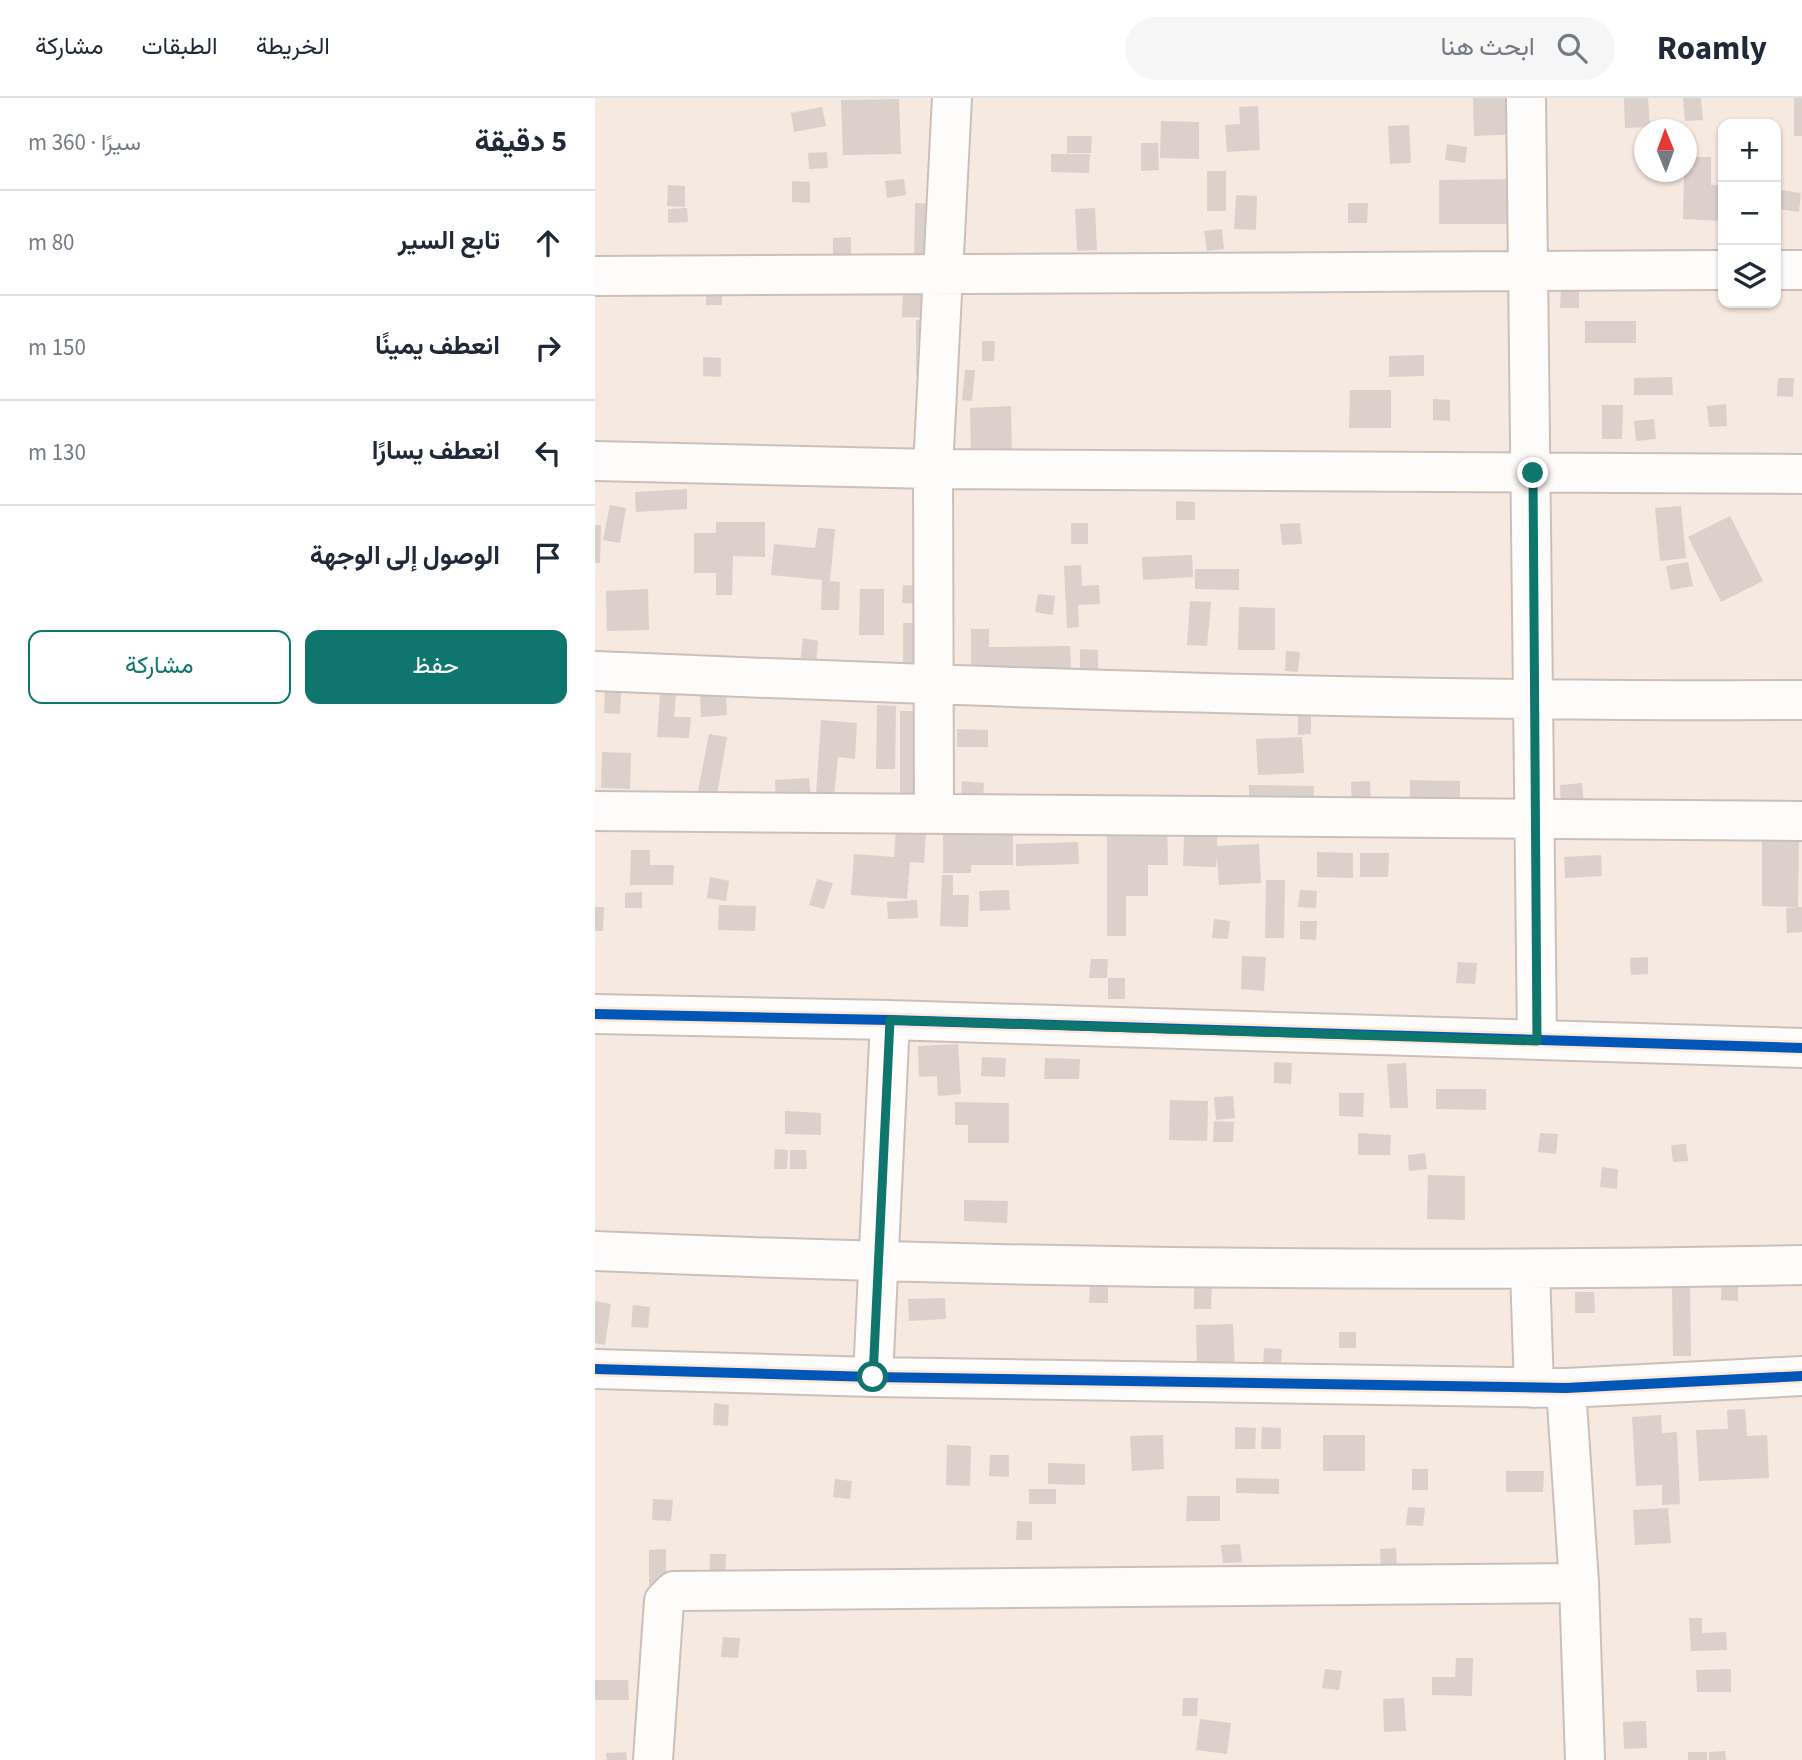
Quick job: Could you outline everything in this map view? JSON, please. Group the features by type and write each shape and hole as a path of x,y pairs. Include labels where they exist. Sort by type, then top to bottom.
{"street":[{"path":"934,813 933,469 953,98"},
{"path":"1526,98 1533,473 1533,821 1537,1041"},
{"path":"595,276 1718,270"},
{"path":"1781,270 1802,270"},
{"path":"595,461 933,469 1802,474"},
{"path":"595,671 932,686 1535,702 1802,701"},
{"path":"595,811 1533,821 1802,821"},
{"path":"595,1014 890,1020 1802,1048"},
{"path":"873,1377 890,1020"},
{"path":"595,1251 879,1263 1530,1271 1802,1265"},
{"path":"1530,1271 1580,1583 1585,1760"},
{"path":"595,1369 873,1377 1550,1388 1802,1376"},
{"path":"653,1760 664,1601 674,1591 1580,1583"}],"building":[{"path":"1473,98 1523,98 1524,134 1474,136"},
{"path":"1624,98 1648,98 1649,119 1634,119 1634,128 1625,128"},
{"path":"1683,98 1701,98 1703,120 1685,119"},
{"path":"1794,98 1802,98 1802,136 1794,136"},
{"path":"899,99 901,154 843,155 841,100"},
{"path":"1258,106 1260,150 1227,152 1225,125 1240,124 1239,107"},
{"path":"822,107 826,126 794,132 791,113"},
{"path":"1161,121 1199,122 1199,159 1160,158"},
{"path":"1409,125 1411,163 1390,164 1388,126"},
{"path":"1067,136 1092,136 1091,153 1067,153"},
{"path":"1141,143 1158,143 1159,170 1141,171"},
{"path":"1447,144 1467,147 1465,163 1445,160"},
{"path":"827,152 828,168 809,169 808,153"},
{"path":"1051,154 1090,154 1089,173 1051,172"},
{"path":"1697,157 1711,157 1711,185 1718,185 1718,221 1683,219 1684,182 1697,182"},
{"path":"1207,171 1226,171 1226,211 1207,211"},
{"path":"904,179 906,195 887,198 885,181"},
{"path":"1519,179 1520,224 1439,224 1439,180"},
{"path":"792,181 810,182 810,203 792,202"},
{"path":"668,185 685,186 685,207 667,206"},
{"path":"1781,190 1801,193 1799,212 1781,209"},
{"path":"1236,195 1257,196 1256,230 1234,229"},
{"path":"915,203 941,204 941,259 914,258"},
{"path":"1348,203 1368,203 1367,223 1348,223"},
{"path":"687,208 688,222 668,223 668,209"},
{"path":"1095,208 1097,250 1077,251 1075,209"},
{"path":"1222,229 1224,249 1207,251 1204,231"},
{"path":"851,237 851,255 833,255 833,238"},
{"path":"903,286 932,287 931,318 902,317"},
{"path":"706,287 722,288 722,305 706,305"},
{"path":"1561,289 1579,290 1579,308 1560,308"},
{"path":"916,320 936,320 936,376 916,375"},
{"path":"1585,321 1636,321 1636,343 1585,343"},
{"path":"982,341 995,341 994,361 982,361"},
{"path":"1424,355 1424,376 1389,377 1389,356"},
{"path":"703,357 721,358 721,377 703,376"},
{"path":"965,370 975,370 972,401 962,400"},
{"path":"1672,377 1673,395 1634,395 1634,378"},
{"path":"1778,378 1794,378 1793,397 1777,396"},
{"path":"1350,390 1391,390 1391,428 1349,428"},
{"path":"1433,399 1450,400 1450,421 1433,420"},
{"path":"1726,404 1727,426 1709,427 1707,406"},
{"path":"1602,405 1623,405 1622,439 1602,439"},
{"path":"1011,406 1012,454 971,456 970,408"},
{"path":"1654,419 1656,439 1636,441 1634,421"},
{"path":"687,489 687,509 636,512 635,492"},
{"path":"1176,501 1195,502 1195,520 1176,520"},
{"path":"610,505 626,508 620,543 603,540"},
{"path":"1681,506 1686,558 1660,561 1655,508"},
{"path":"1730,516 1763,581 1721,602 1688,537"},
{"path":"716,522 765,522 765,557 733,556 732,595 716,595 716,573 694,573 694,533 716,533"},
{"path":"1071,523 1088,523 1088,544 1071,544"},
{"path":"1300,523 1302,544 1282,545 1280,524"},
{"path":"595,525 601,525 600,563 595,563"},
{"path":"818,528 835,529 830,581 840,582 839,610 821,610 822,580 771,575 774,544 815,548"},
{"path":"1192,555 1193,577 1143,580 1142,557"},
{"path":"1688,562 1693,586 1671,590 1666,566"},
{"path":"1081,565 1082,586 1099,585 1100,604 1078,605 1079,627 1067,628 1064,566"},
{"path":"1195,569 1239,569 1239,590 1195,589"},
{"path":"903,585 922,586 921,604 902,603"},
{"path":"648,589 649,630 607,631 606,591"},
{"path":"860,589 884,589 884,635 859,635"},
{"path":"1038,594 1055,596 1053,615 1035,612"},
{"path":"1190,601 1211,602 1207,646 1187,645"},
{"path":"1239,607 1275,608 1275,650 1238,650"},
{"path":"903,623 924,623 924,664 903,664"},
{"path":"971,629 989,629 989,647 1070,646 1071,671 971,673"},
{"path":"803,638 818,641 816,665 800,663"},
{"path":"1080,649 1098,650 1098,676 1080,675"},
{"path":"1286,651 1300,652 1298,672 1285,671"},
{"path":"605,691 621,692 620,714 604,713"},
{"path":"660,694 676,695 674,717 691,717 689,738 657,737"},
{"path":"726,695 727,715 701,717 700,696"},
{"path":"877,705 896,706 895,769 876,769"},
{"path":"900,711 932,711 930,798 900,798"},
{"path":"1298,714 1311,714 1311,734 1298,735"},
{"path":"821,720 857,723 855,759 838,757 834,796 816,795"},
{"path":"957,729 988,730 988,747 957,747"},
{"path":"709,734 727,737 717,794 698,791"},
{"path":"1302,737 1304,773 1258,775 1256,739"},
{"path":"602,752 631,753 630,789 601,788"},
{"path":"809,778 811,801 776,803 775,780"},
{"path":"1410,780 1460,781 1460,805 1410,804"},
{"path":"962,781 984,783 983,799 961,798"},
{"path":"1370,781 1371,812 1352,812 1351,782"},
{"path":"1582,783 1584,804 1561,806 1560,785"},
{"path":"1249,785 1314,786 1314,804 1249,804"},
{"path":"896,829 926,831 924,863 910,862 907,899 851,895 854,854 894,857"},
{"path":"1107,829 1167,829 1168,865 1148,865 1148,896 1126,896 1126,936 1107,936"},
{"path":"943,833 1013,834 1013,865 971,865 971,873 943,873"},
{"path":"1762,833 1799,833 1798,907 1762,906"},
{"path":"1184,834 1217,835 1217,846 1259,844 1261,883 1219,885 1217,857 1216,867 1183,866"},
{"path":"1078,842 1079,864 1016,866 1016,844"},
{"path":"631,850 650,850 650,865 674,865 673,885 630,885"},
{"path":"1317,852 1353,853 1353,878 1317,877"},
{"path":"1360,853 1389,853 1388,877 1360,877"},
{"path":"1601,855 1602,876 1565,878 1564,857"},
{"path":"942,875 953,875 953,895 969,895 968,927 940,926"},
{"path":"710,877 729,881 726,901 707,898"},
{"path":"817,879 833,883 824,909 809,905"},
{"path":"1266,880 1285,880 1284,938 1265,938"},
{"path":"1009,890 1010,910 980,911 979,891"},
{"path":"1300,890 1317,891 1316,908 1298,907"},
{"path":"642,892 642,908 625,908 625,893"},
{"path":"917,900 918,918 888,919 887,902"},
{"path":"719,905 756,906 755,931 718,930"},
{"path":"595,907 604,907 603,931 595,931"},
{"path":"1802,907 1802,932 1787,933 1786,908"},
{"path":"1214,919 1230,921 1228,939 1212,938"},
{"path":"1300,921 1317,921 1316,940 1300,939"},
{"path":"1242,956 1266,957 1264,991 1241,989"},
{"path":"1648,957 1648,974 1631,975 1630,958"},
{"path":"1091,959 1108,959 1107,978 1089,978"},
{"path":"1458,962 1477,963 1475,984 1456,983"},
{"path":"1108,978 1125,978 1125,999 1108,999"},
{"path":"958,1044 961,1094 938,1096 937,1076 919,1077 918,1046"},
{"path":"982,1057 1006,1058 1005,1077 981,1076"},
{"path":"1045,1058 1080,1059 1079,1079 1044,1079"},
{"path":"1274,1062 1292,1063 1291,1084 1274,1083"},
{"path":"1406,1063 1408,1108 1390,1108 1387,1064"},
{"path":"1436,1089 1486,1089 1486,1110 1436,1109"},
{"path":"1339,1093 1364,1093 1363,1117 1339,1116"},
{"path":"1233,1096 1235,1118 1216,1120 1214,1097"},
{"path":"1170,1100 1208,1101 1207,1141 1169,1140"},
{"path":"955,1102 1009,1103 1009,1143 968,1143 968,1125 955,1125"},
{"path":"785,1111 821,1113 821,1135 785,1134"},
{"path":"1214,1121 1234,1122 1233,1142 1213,1142"},
{"path":"1358,1133 1391,1135 1390,1155 1358,1155"},
{"path":"1540,1133 1558,1134 1556,1154 1538,1152"},
{"path":"1686,1144 1688,1161 1673,1162 1671,1145"},
{"path":"775,1149 788,1150 787,1169 774,1169"},
{"path":"790,1150 806,1150 807,1169 790,1169"},
{"path":"1425,1153 1427,1169 1409,1171 1408,1155"},
{"path":"1602,1167 1618,1169 1617,1189 1600,1187"},
{"path":"1428,1175 1465,1176 1465,1220 1427,1219"},
{"path":"964,1200 1008,1201 1007,1223 964,1221"},
{"path":"1722,1277 1738,1278 1738,1301 1721,1300"},
{"path":"1194,1282 1212,1282 1211,1309 1194,1309"},
{"path":"1090,1283 1108,1284 1108,1303 1089,1303"},
{"path":"1672,1283 1690,1283 1691,1356 1673,1356"},
{"path":"1575,1292 1594,1292 1595,1313 1575,1313"},
{"path":"945,1298 946,1319 909,1321 908,1299"},
{"path":"595,1301 611,1304 605,1345 595,1343"},
{"path":"633,1305 650,1307 648,1328 631,1327"},
{"path":"1233,1324 1235,1369 1197,1371 1196,1325"},
{"path":"1339,1332 1356,1332 1356,1348 1339,1348"},
{"path":"1264,1348 1282,1349 1281,1366 1263,1365"},
{"path":"714,1403 729,1405 728,1426 713,1425"},
{"path":"1745,1409 1747,1436 1767,1435 1769,1478 1699,1481 1696,1430 1728,1429 1727,1410"},
{"path":"1661,1415 1662,1433 1677,1432 1680,1504 1662,1505 1662,1485 1636,1486 1632,1417"},
{"path":"1235,1427 1256,1428 1255,1449 1235,1449"},
{"path":"1262,1427 1281,1428 1281,1449 1261,1449"},
{"path":"1163,1435 1164,1469 1132,1471 1130,1436"},
{"path":"1323,1435 1365,1435 1365,1471 1323,1471"},
{"path":"947,1445 971,1446 970,1486 946,1485"},
{"path":"990,1455 1009,1455 1009,1477 989,1476"},
{"path":"1048,1463 1085,1464 1085,1485 1048,1484"},
{"path":"1412,1469 1428,1469 1428,1490 1412,1490"},
{"path":"1506,1471 1544,1471 1543,1492 1506,1492"},
{"path":"1236,1478 1279,1479 1279,1494 1236,1493"},
{"path":"835,1479 852,1481 850,1499 833,1497"},
{"path":"1029,1489 1056,1489 1056,1504 1029,1504"},
{"path":"1187,1496 1220,1496 1220,1521 1186,1521"},
{"path":"653,1499 673,1500 671,1521 652,1520"},
{"path":"1408,1507 1425,1508 1423,1526 1406,1525"},
{"path":"1668,1508 1671,1543 1635,1545 1633,1510"},
{"path":"1017,1521 1032,1522 1032,1540 1016,1540"},
{"path":"1240,1544 1242,1562 1223,1563 1221,1545"},
{"path":"1396,1548 1397,1568 1381,1569 1380,1549"},
{"path":"666,1549 666,1585 649,1585 649,1550"},
{"path":"710,1554 726,1554 725,1587 709,1586"},
{"path":"1689,1618 1702,1618 1702,1633 1726,1632 1727,1650 1691,1651"},
{"path":"723,1637 740,1638 738,1658 721,1657"},
{"path":"1456,1658 1473,1658 1472,1696 1432,1695 1432,1677 1455,1677"},
{"path":"1325,1669 1342,1671 1339,1690 1322,1688"},
{"path":"1731,1669 1731,1692 1697,1692 1696,1670"},
{"path":"595,1680 628,1680 629,1700 595,1700"},
{"path":"1183,1698 1198,1698 1197,1716 1182,1716"},
{"path":"1404,1698 1406,1731 1384,1732 1383,1699"},
{"path":"1200,1719 1231,1723 1227,1754 1196,1750"},
{"path":"1646,1721 1647,1748 1624,1749 1623,1722"},
{"path":"1725,1751 1726,1760 1709,1760 1709,1752"},
{"path":"626,1752 627,1760 607,1760 606,1753"},
{"path":"1688,1752 1707,1752 1707,1760 1688,1760"}],"cycle path":[{"path":"595,1014 890,1020 1802,1048"},
{"path":"595,1369 873,1377 1566,1388 1802,1376"}],"route":[{"path":"873,1377 890,1020 1388,1034 1537,1041 1533,821 1533,473"}]}
